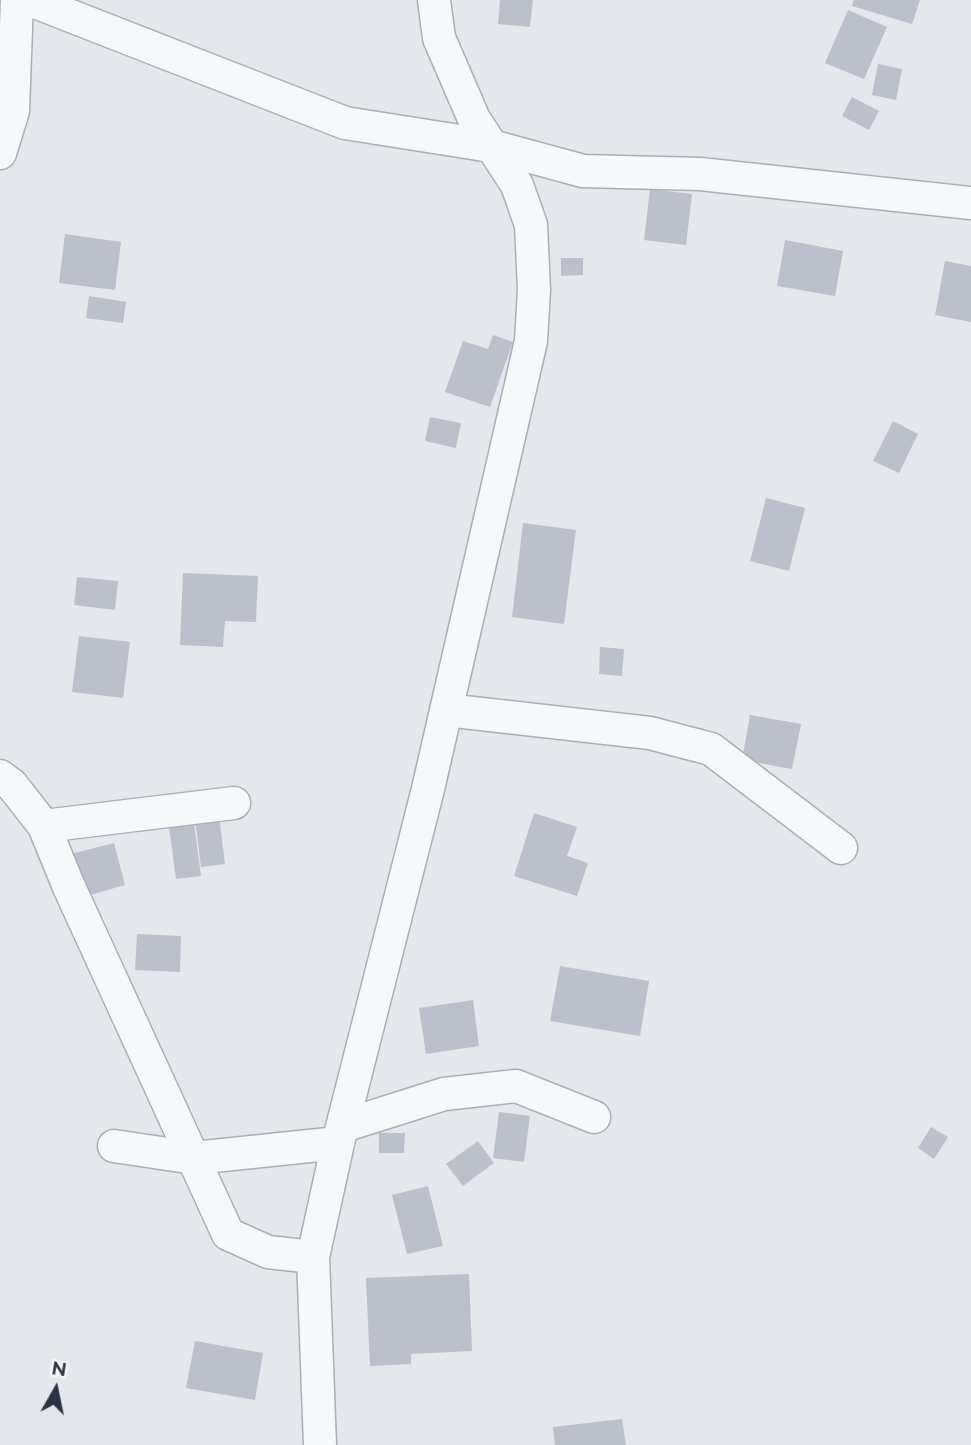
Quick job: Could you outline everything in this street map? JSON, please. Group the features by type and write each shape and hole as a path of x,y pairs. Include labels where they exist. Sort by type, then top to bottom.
{"street":[{"path":"0,153 13,111 17,0"},
{"path":"30,0 345,123 491,146 583,171 699,174 971,203"},
{"path":"320,1445 313,1257 340,1134 446,710 531,341 534,290 531,225 517,185 474,119 439,38 434,0"},
{"path":"446,710 650,733 712,749 841,848"},
{"path":"0,776 12,786 44,826 69,887 228,1234 268,1252 313,1257"},
{"path":"44,826 234,803"},
{"path":"114,1146 194,1158 340,1134 444,1094 516,1086 594,1117"}],"building":[{"path":"500,0 533,0 530,27 498,24"},
{"path":"854,0 920,0 912,24 852,6"},
{"path":"848,10 887,27 864,79 825,63"},
{"path":"878,64 902,69 896,100 872,95"},
{"path":"852,97 879,111 869,130 842,116"},
{"path":"650,189 692,194 686,245 644,240"},
{"path":"65,234 121,242 115,290 59,283"},
{"path":"785,240 843,251 835,296 777,286"},
{"path":"561,258 583,258 583,275 561,276"},
{"path":"945,261 971,266 971,322 935,315"},
{"path":"89,296 126,302 123,323 86,318"},
{"path":"493,335 513,342 490,407 445,392 463,341 488,349"},
{"path":"430,417 461,423 456,448 425,441"},
{"path":"893,421 918,434 899,473 873,461"},
{"path":"766,498 805,508 789,571 750,561"},
{"path":"523,523 576,530 564,624 512,617"},
{"path":"183,573 258,576 256,622 225,621 223,647 180,645"},
{"path":"77,577 118,581 115,610 74,605"},
{"path":"79,636 130,642 123,698 72,692"},
{"path":"600,647 624,649 622,676 599,674"},
{"path":"750,715 801,724 792,769 742,760"},
{"path":"534,813 577,827 567,856 588,863 577,896 514,876"},
{"path":"193,816 201,876 176,879 168,819"},
{"path":"219,816 225,864 201,867 195,819"},
{"path":"114,843 125,885 83,897 71,854"},
{"path":"137,934 181,936 180,972 135,970"},
{"path":"560,966 649,981 640,1036 550,1021"},
{"path":"473,1000 479,1046 426,1054 419,1008"},
{"path":"499,1112 530,1116 524,1162 493,1158"},
{"path":"931,1127 948,1137 934,1159 918,1148"},
{"path":"379,1133 405,1133 404,1153 379,1153"},
{"path":"478,1141 494,1163 463,1186 446,1164"},
{"path":"428,1186 443,1246 407,1254 392,1195"},
{"path":"469,1274 472,1351 411,1354 411,1364 370,1366 366,1278"},
{"path":"195,1341 263,1353 255,1400 186,1388"},
{"path":"622,1419 626,1445 555,1445 553,1427"}]}
